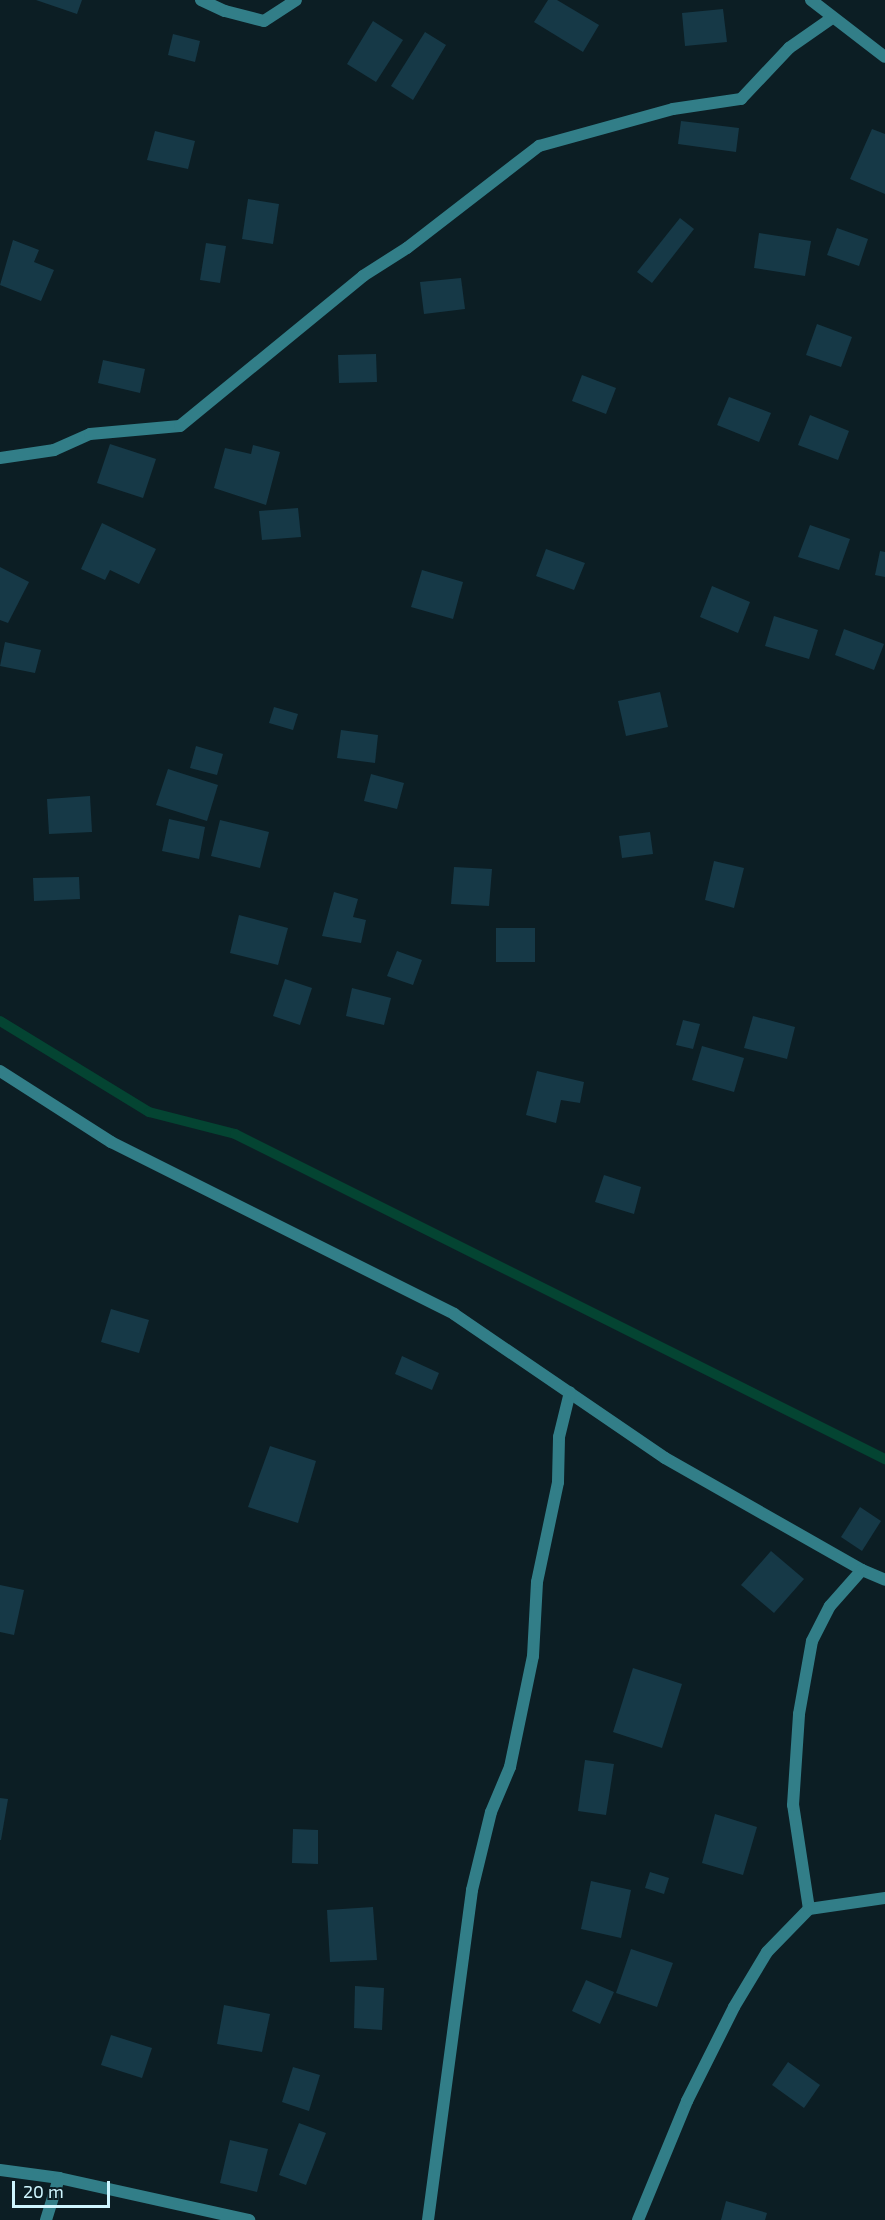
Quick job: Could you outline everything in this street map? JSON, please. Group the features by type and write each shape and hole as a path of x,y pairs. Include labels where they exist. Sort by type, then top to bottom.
{"street":[{"path":"201,0 225,11 264,21 296,0"},
{"path":"811,0 885,57"},
{"path":"0,458 54,450 90,434 180,426 363,276 407,248 539,146 673,109 741,99 789,48 832,18"},
{"path":"0,1071 111,1142 454,1314 665,1458 862,1570 885,1580"},
{"path":"428,2220 472,1890 491,1812 510,1767 533,1656 537,1582 558,1482 559,1437 570,1392"},
{"path":"809,1909 793,1805 799,1714 812,1641 830,1606 862,1570"},
{"path":"638,2220 687,2101 734,2007 767,1952 809,1909 885,1898"},
{"path":"0,2170 59,2178 249,2220"},
{"path":"46,2220 59,2178"}],"building":[{"path":"36,0 82,0 77,14"},
{"path":"548,0 557,0 599,25 583,52 534,22"},
{"path":"723,9 727,42 685,46 682,13"},
{"path":"373,21 403,40 376,82 347,64"},
{"path":"425,32 446,45 413,100 391,86"},
{"path":"173,34 200,41 195,62 168,55"},
{"path":"681,121 739,128 736,152 678,144"},
{"path":"872,129 885,134 885,194 850,179"},
{"path":"155,131 195,141 188,169 147,160"},
{"path":"248,199 279,204 273,244 242,239"},
{"path":"680,218 694,229 652,283 637,272"},
{"path":"837,228 868,239 859,266 827,255"},
{"path":"759,233 811,241 805,276 754,268"},
{"path":"13,240 39,250 34,262 54,270 41,301 0,285"},
{"path":"206,243 226,246 220,283 200,280"},
{"path":"461,278 465,309 424,314 420,282"},
{"path":"817,324 852,337 841,367 806,355"},
{"path":"376,354 377,382 339,383 338,355"},
{"path":"103,360 145,369 140,393 98,383"},
{"path":"582,375 616,388 606,414 572,401"},
{"path":"729,397 771,413 759,442 717,425"},
{"path":"810,415 849,431 838,460 798,445"},
{"path":"110,444 156,459 143,498 97,483"},
{"path":"253,445 280,452 266,505 214,488 225,448 251,454"},
{"path":"298,508 301,537 262,540 259,511"},
{"path":"102,523 156,549 139,584 110,570 105,580 81,569"},
{"path":"810,525 850,539 839,570 798,557"},
{"path":"546,549 585,563 574,590 536,576"},
{"path":"880,551 885,552 885,577 875,575"},
{"path":"0,567 29,582 8,623 0,620"},
{"path":"422,570 463,582 453,619 411,607"},
{"path":"712,586 750,602 738,633 700,617"},
{"path":"774,616 818,630 809,659 765,646"},
{"path":"844,629 884,644 874,670 835,655"},
{"path":"5,642 41,650 35,673 0,666"},
{"path":"660,692 668,727 626,736 618,701"},
{"path":"274,707 298,714 293,730 269,723"},
{"path":"341,730 378,735 375,763 337,758"},
{"path":"196,746 223,754 217,775 190,768"},
{"path":"168,769 218,785 207,821 156,805"},
{"path":"371,774 404,783 397,809 364,801"},
{"path":"90,796 92,832 49,834 47,799"},
{"path":"169,819 205,827 199,859 162,851"},
{"path":"220,820 269,832 260,868 211,856"},
{"path":"650,832 653,854 622,858 619,836"},
{"path":"714,861 744,868 734,908 705,900"},
{"path":"454,867 492,869 489,906 451,904"},
{"path":"79,877 80,899 34,901 33,878"},
{"path":"334,892 358,899 353,917 366,920 361,943 322,936"},
{"path":"239,915 288,928 278,965 230,953"},
{"path":"496,928 535,928 535,962 496,962"},
{"path":"397,951 422,960 413,985 387,976"},
{"path":"285,979 312,988 300,1025 273,1016"},
{"path":"352,988 391,998 384,1025 346,1016"},
{"path":"753,1016 795,1027 787,1059 744,1048"},
{"path":"683,1020 700,1024 693,1049 676,1045"},
{"path":"702,1046 744,1058 734,1092 692,1080"},
{"path":"537,1071 584,1082 580,1103 561,1100 556,1123 526,1115"},
{"path":"604,1175 641,1187 634,1214 595,1202"},
{"path":"111,1309 149,1320 139,1353 101,1342"},
{"path":"402,1356 439,1373 432,1390 395,1374"},
{"path":"270,1446 316,1461 298,1523 248,1507"},
{"path":"860,1507 881,1521 862,1551 841,1537"},
{"path":"771,1551 804,1579 774,1613 741,1585"},
{"path":"0,1585 24,1590 14,1635 0,1632"},
{"path":"633,1668 682,1684 662,1748 613,1732"},
{"path":"585,1760 614,1764 606,1815 578,1811"},
{"path":"0,1798 8,1799 1,1840 0,1840"},
{"path":"715,1814 757,1827 743,1875 702,1863"},
{"path":"293,1829 318,1830 318,1864 292,1863"},
{"path":"650,1872 669,1878 664,1894 645,1888"},
{"path":"591,1881 631,1890 621,1938 581,1929"},
{"path":"373,1907 377,1960 330,1962 327,1910"},
{"path":"631,1949 673,1963 657,2007 616,1993"},
{"path":"586,1980 614,1992 600,2024 572,2011"},
{"path":"355,1986 384,1988 382,2030 354,2028"},
{"path":"224,2005 270,2014 262,2052 217,2044"},
{"path":"111,2035 152,2048 142,2078 101,2065"},
{"path":"788,2062 820,2085 804,2108 772,2085"},
{"path":"293,2067 320,2075 309,2111 282,2102"},
{"path":"299,2123 326,2133 306,2185 279,2175"},
{"path":"230,2140 268,2149 257,2192 220,2183"},
{"path":"726,2201 767,2213 765,2220 721,2220"}],"waterway":[{"path":"0,1021 149,1112 235,1134 885,1459"}]}
